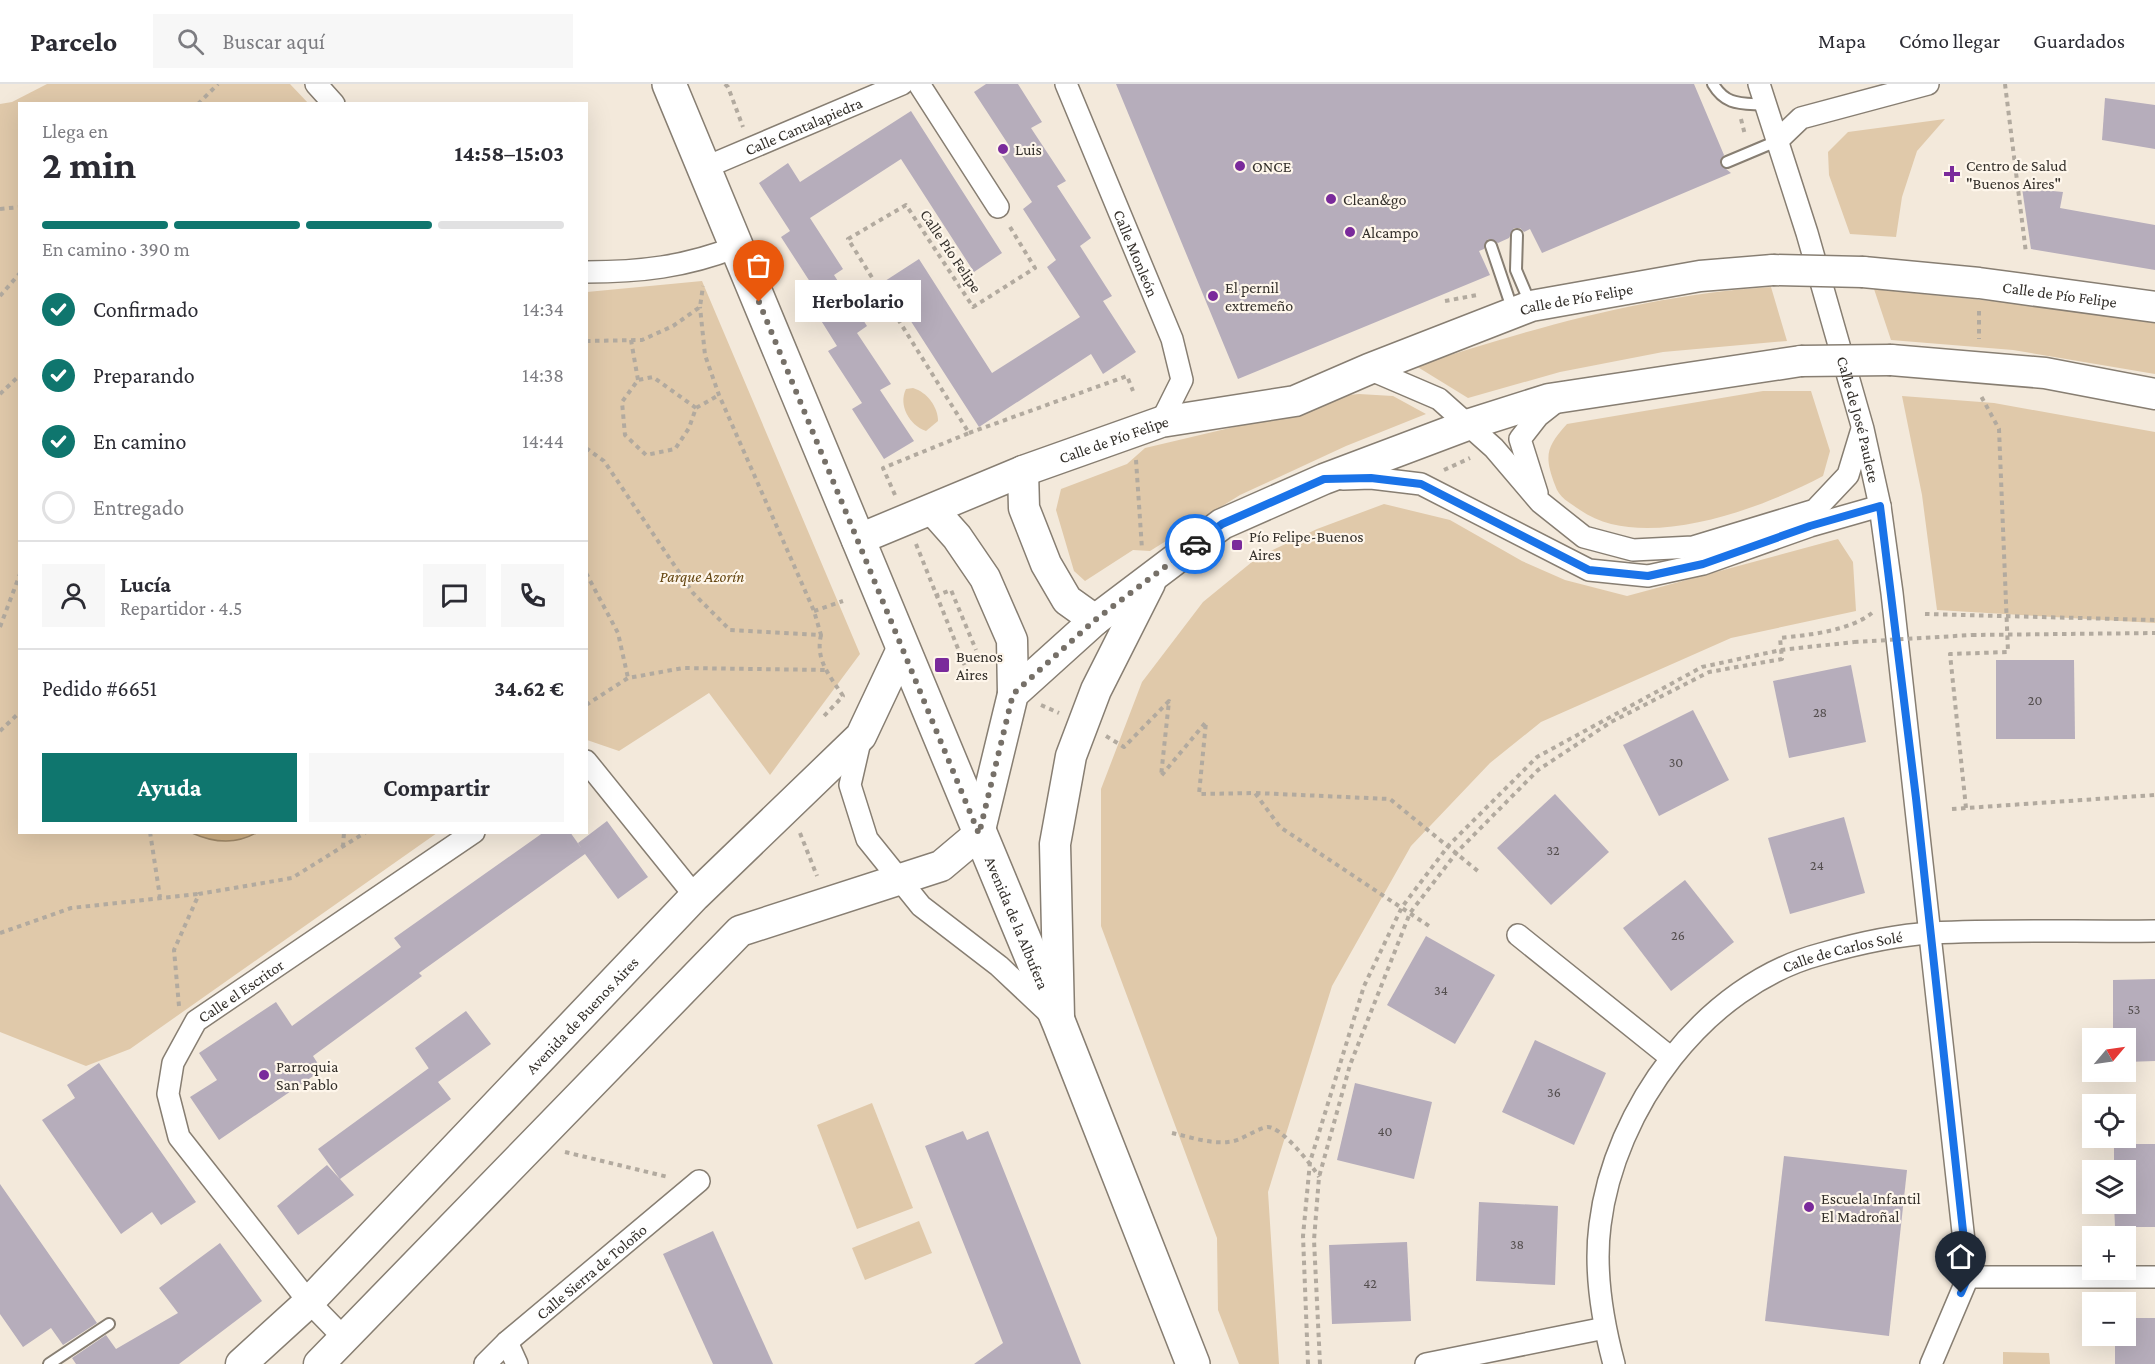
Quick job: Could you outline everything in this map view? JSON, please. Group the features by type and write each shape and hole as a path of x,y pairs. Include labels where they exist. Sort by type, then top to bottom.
{"main road":[{"name":"Avenida de la Albufera","path":"669,84 902,650 1059,1023 1193,1364"}],"street":[{"path":"316,84 332,102"},
{"name":"Calle Cantalapiedra","path":"704,168 902,84"},
{"path":"919,84 998,207"},
{"name":"Calle Monleón","path":"1066,84 1172,339 1182,380 1161,422"},
{"name":"Calle de José Paulete","path":"1759,84 1863,429 1880,506 1968,1277 1931,1364"},
{"path":"1777,141 1801,118 1920,85"},
{"path":"588,272 639,272 703,260 736,247"},
{"name":"Calle de Pío Felipe","path":"857,540 1023,471 1161,422 1295,401 1369,369 1523,310 1700,276 1773,270 1863,272 1979,283 2155,307"},
{"path":"1013,694 1095,620 1149,564 1222,524 1324,479 1470,424 1563,397 1801,361 1891,360 2045,373 2155,393"},
{"path":"1369,369 1439,399 1470,424 1540,502 1584,537 1633,550 1693,547 1815,510 1848,475 1863,429"},
{"path":"1540,502 1520,439 1538,416 1563,397"},
{"path":"1023,471 1024,508 1046,564 1067,600 1095,620"},
{"path":"1324,479 1371,478 1421,484 1589,570 1648,576 1703,564 1810,526 1880,506"},
{"path":"320,1364 740,931 941,866 979,834 1013,694 1012,640 985,578 957,537 920,515"},
{"path":"1059,1023 1055,844 1071,756 1149,564"},
{"name":"Avenida de Buenos Aires","path":"902,650 861,736 850,785 867,839 921,906 999,966 1059,1023"},
{"name":"Avenida de Buenos Aires","path":"242,1364 309,1302 695,896 861,736"},
{"path":"588,763 695,896"},
{"name":"Calle el Escritor","path":"309,1302 179,1137 168,1095 172,1063 196,1021 471,834"},
{"name":"Calle de Carlos Solé","path":"1614,1364 1605,1328 1599,1288 1600,1225 1613,1164 1637,1109 1670,1057 1716,1012 1766,977 1818,955 1880,940 1930,933 2155,931"},
{"path":"1518,935 1670,1057"},
{"name":"Calle Sierra de Toloño","path":"485,1364 507,1342 699,1181"},
{"path":"1968,1277 2155,1277"},
{"path":"309,1302 344,1338"},
{"path":"1426,1364 1605,1328"},
{"path":"507,1342 517,1364"}],"lane":[{"path":"1713,84 1720,97 1736,103 1765,105"},
{"path":"1726,162 1777,141"},
{"path":"1517,235 1516,270 1523,310"},
{"path":"1491,246 1523,310"},
{"path":"49,1364 109,1324"}],"path":[{"path":"200,102 218,84"},
{"path":"724,84 728,87 751,148"},
{"path":"2005,84 2026,253"},
{"path":"1736,103 1749,153"},
{"name":"Calle Pío Felipe","path":"969,433 849,239 906,205 973,307 1035,268 998,207"},
{"path":"0,209 18,207"},
{"path":"0,296 18,275"},
{"path":"703,286 700,307 705,355 719,395 814,611 821,635 818,649 826,670 843,696 822,718"},
{"path":"588,341 642,340 673,326 700,307"},
{"path":"1979,307 1980,347"},
{"path":"632,340 638,380"},
{"path":"927,571 920,515 883,468 969,433 1127,376 1133,391"},
{"path":"0,394 18,377"},
{"path":"696,408 653,377 638,380 622,402 625,435 646,455 675,449 689,428 696,408 719,395"},
{"path":"1966,808 1950,654 2008,652 1999,429 1980,392"},
{"path":"588,449 604,461 693,593 730,630 821,635"},
{"path":"1436,474 1474,456"},
{"path":"1135,457 1149,564"},
{"path":"588,577 618,633 628,678"},
{"path":"0,627 18,579"},
{"path":"935,596 951,590 976,650"},
{"path":"814,611 843,601"},
{"path":"1925,614 2007,618 2155,620"},
{"path":"1320,1364 1314,1240 1320,1177 1350,1065 1410,913 1457,852 1538,770 1611,722 1709,672 1782,659 1780,638 1801,636 1861,621"},
{"path":"1308,1364 1304,1236 1310,1162 1364,986 1402,907 1449,845 1537,757 1702,666 1781,650 1854,642 1972,635 2155,633"},
{"path":"588,704 628,678 683,668 826,670"},
{"path":"1083,722 1124,747 1169,701 1161,776 1206,722 1199,794 1255,793 1390,799 1449,845 1479,872"},
{"path":"0,731 18,714"},
{"path":"1255,793 1280,827 1432,928"},
{"path":"1952,809 2155,795"},
{"path":"789,805 828,902"},
{"path":"150,834 160,897"},
{"path":"343,848 344,834"},
{"path":"0,933 71,908 199,894 292,878 363,834"},
{"path":"180,1013 174,950 199,894"},
{"path":"1172,1133 1229,1143 1266,1127 1275,1128 1310,1162 1320,1177"},
{"path":"563,1151 657,1175 699,1181"}],"green space":[{"path":"47,84 290,84 307,102 18,102 18,834 436,834 130,1049 86,1066 0,1032 0,104 12,102"},
{"path":"1945,119 1917,151 1902,197 1896,237 1850,234 1829,175 1828,152 1848,132"},
{"name":"Parque Azorín","path":"702,281 860,654 770,775 709,693 619,751 588,740 588,292"},
{"path":"1771,287 1787,341 1663,352 1560,372 1468,398 1416,366 1547,326 1635,305 1679,297"},
{"path":"1874,289 2071,309 2155,323 2155,374 2013,350 1891,340"},
{"path":"913,388 927,397 934,405 938,416 938,421 926,431 910,419 904,408 906,389"},
{"path":"1763,391 1811,391 1830,451 1823,476 1768,501 1736,512 1668,527 1636,528 1606,522 1580,510 1565,499 1557,489 1549,466 1549,452 1555,439 1567,424"},
{"path":"1359,394 1393,396 1426,414 1346,446 1240,495 1150,551 1133,550 1085,581 1074,571 1056,510 1061,489 1127,464 1145,448 1293,413 1338,396"},
{"path":"1902,396 1994,403 2155,432 2155,623 1937,610 1922,495"},
{"path":"1384,504 1450,520 1522,561 1565,580 1627,596 1838,539 1853,562 1856,611 1731,638 1541,722 1490,763 1411,846 1332,986 1268,1192 1279,1364 1239,1364 1218,1310 1217,1238 1101,926 1101,789 1142,682 1203,602 1258,557 1317,529"},
{"path":"872,1103 913,1208 857,1229 817,1125"},
{"path":"919,1221 932,1253 865,1280 852,1248"},
{"path":"2003,1352 2049,1353 2050,1364 2003,1364"}],"shaded area":[{"path":"195,834 254,834 232,841 208,839"}],"building":[{"path":"986,84 1018,84 1042,122 1031,128 1066,181 1057,186 1091,238 1080,246 1112,296 1103,301 1136,352 1103,374 1091,354 979,427 885,281 919,259 992,373 1080,317 1047,267 1056,260 1023,209 1032,202 998,150 1008,144 974,92"},
{"name":"Alcampo","path":"1116,84 1694,84 1724,155 1720,164 1731,173 1542,253 1530,229 1524,232 1520,228 1514,228 1509,238 1498,243 1488,239 1484,249 1479,251 1490,275 1238,379"},
{"path":"2105,98 2155,105 2155,149 2102,140"},
{"path":"911,111 1002,253 974,272 901,159 810,218 843,269 834,275 867,326 857,333 891,384 880,390 914,441 884,459 852,409 862,403 828,351 837,346 805,295 814,288 781,237 790,231 759,183 788,163 800,182"},
{"path":"2022,188 2063,192 2060,208 2155,225 2155,270 2031,249"},
{"path":"1996,660 2074,660 2075,739 1996,739"},
{"path":"1851,665 1866,742 1789,758 1773,681"},
{"path":"1693,710 1729,780 1659,816 1623,745"},
{"path":"1555,794 1609,852 1551,905 1497,848"},
{"path":"1844,817 1865,893 1790,914 1768,838"},
{"path":"607,821 648,877 618,899 585,854 419,973 422,976 313,1056 322,1070 219,1140 190,1097 217,1080 199,1053 276,1002 292,1026 401,947 394,938 541,834 571,834 582,849 578,843"},
{"path":"1685,880 1734,942 1671,991 1623,928"},
{"path":"1426,936 1495,975 1455,1044 1387,1005"},
{"path":"2155,979 2155,1061 2136,1062 2136,1028 2113,1028 2113,980"},
{"path":"466,1011 491,1044 438,1082 451,1099 340,1179 318,1149 429,1068 415,1048"},
{"path":"1535,1040 1606,1073 1574,1145 1502,1112"},
{"path":"99,1063 196,1202 161,1225 152,1212 121,1234 42,1120 75,1098 67,1085"},
{"path":"1355,1083 1432,1102 1414,1179 1337,1160"},
{"path":"963,1131 967,1140 988,1131 1081,1364 974,1364 1003,1343 925,1146"},
{"path":"2136,1144 2155,1144 2155,1227 2115,1226 2114,1214 2136,1214 2136,1160 2114,1160 2114,1148 2136,1148"},
{"path":"1784,1156 1907,1170 1889,1336 1765,1321"},
{"path":"327,1165 354,1195 298,1235 277,1206"},
{"path":"0,1184 97,1323 63,1345 51,1328 23,1347 0,1314"},
{"path":"1479,1202 1558,1206 1555,1285 1476,1281"},
{"path":"713,1231 773,1364 713,1364 663,1254"},
{"path":"1407,1242 1411,1321 1332,1324 1329,1245"},
{"path":"220,1243 262,1301 179,1364 76,1364 72,1358 106,1335 116,1349 178,1313 159,1288"},
{"path":"2136,1318 2155,1318 2155,1364 2115,1364 2115,1346 2136,1346"}],"way so far":[{"path":"759,302 979,834 1013,694 1095,620 1195,544"}],"place":[{"name":"Luis","path":"1003,149"},
{"name":"ONCE","path":"1240,166"},
{"name":"Centro de Salud \"Buenos Aires\"","path":"1952,174"},
{"name":"Clean&go","path":"1331,199"},
{"name":"Alcampo","path":"1350,232"},
{"name":"El pernil extremeño","path":"1213,296"},
{"name":"Herbolario","path":"759,302"},
{"name":"Pío Felipe-Buenos Aires","path":"1237,545"},
{"name":"Buenos Aires","path":"942,665"},
{"name":"Parroquia San Pablo","path":"264,1075"},
{"name":"Escuela Infantil El Madroñal","path":"1809,1207"}],"route":[{"path":"1195,544 1222,524 1324,479 1371,478 1421,484 1589,570 1648,576 1703,564 1810,526 1880,506 1916,798 1968,1277 1961,1293"}]}
